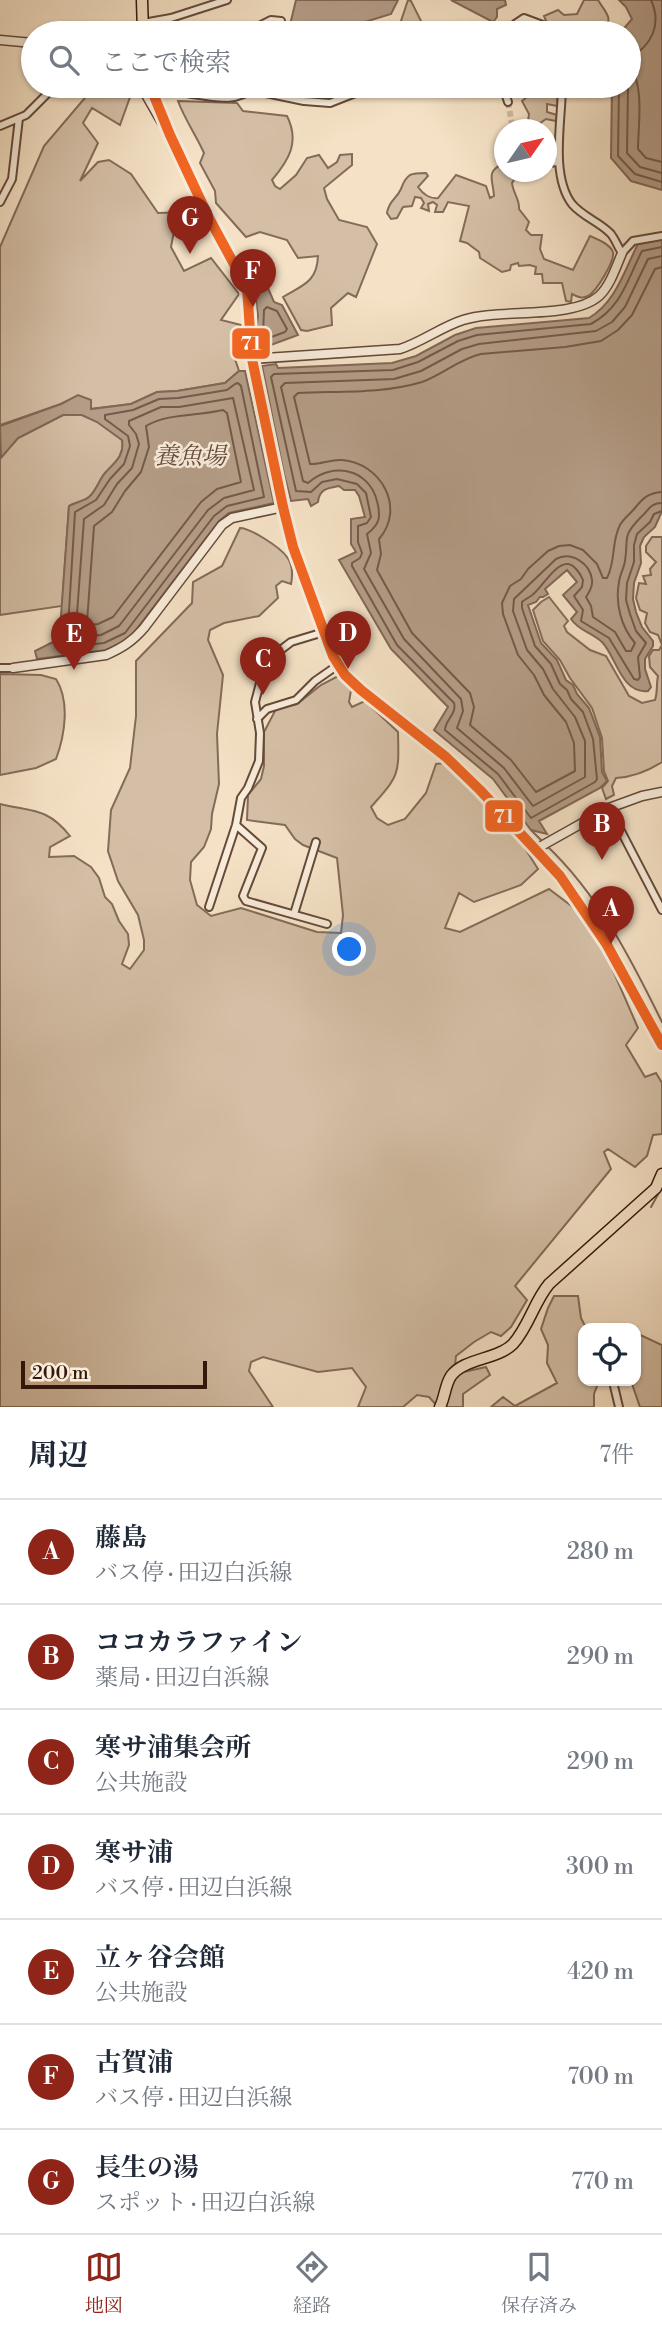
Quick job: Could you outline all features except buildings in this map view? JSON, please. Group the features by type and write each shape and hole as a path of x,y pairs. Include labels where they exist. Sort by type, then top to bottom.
{"main road":[{"path":"142,0 143,21"},
{"path":"155,98 209,218 247,288 252,359 283,508 293,547 338,665 368,696 446,757 538,847 583,907 607,945 662,1045"},
{"path":"440,1407 453,1373 507,1349 523,1329 539,1295 656,1188 662,1174"}],"street":[{"path":"165,21 227,0"},
{"path":"269,21 281,21"},
{"path":"0,40 21,42"},
{"path":"0,126 19,118 42,98"},
{"path":"148,98 170,135"},
{"path":"292,98 330,103 344,98"},
{"path":"507,98 508,102"},
{"path":"562,98 559,162 565,190 570,202 611,235 622,253"},
{"path":"0,202 12,178 19,118"},
{"path":"252,359 400,349 464,319 587,304 601,295 622,253 633,241 662,236"},
{"path":"0,668 106,655 133,641 222,525 232,518 283,508"},
{"path":"209,907 236,825 241,798 259,761 260,733 255,702 260,683 278,652 291,642 324,632"},
{"path":"257,719 267,709 296,700 315,681 338,665"},
{"path":"538,847 609,808 662,792"},
{"path":"609,808 662,910"},
{"path":"236,825 262,848 243,896 246,901 327,924"},
{"path":"294,915 316,842"},
{"path":"614,1386 619,1407"}],"shaded area":[{"path":"408,0 411,1 421,21 401,21"},
{"path":"584,0 598,0 608,21 546,21 544,16 558,10 564,15 577,14"},
{"path":"85,98 130,98 120,125 92,108 83,123 98,143 80,181 98,162 109,160 131,174 158,213 186,212 174,231 171,247 184,271 211,258 239,294 221,320 241,325 234,356 239,371 225,383 157,392 131,404 91,409 78,396 0,425 0,247 44,146"},
{"path":"526,98 558,98 557,106 547,104 547,112 557,115 556,119 528,119 529,114 522,101"},
{"path":"178,101 237,103 243,111 287,116 293,134 291,150 272,180 280,189 296,175 307,158 319,155 328,168 337,162 340,155 352,154 352,165 324,188 327,199 339,220 367,227 377,244 356,297 348,293 331,308 332,325 301,330 283,297 308,282 315,272 318,256 298,258 287,240 260,232 246,237 216,203 215,191 200,163 204,153"},
{"path":"494,170 494,182 513,182 519,209 529,222 526,230 531,235 542,235 540,249 544,259 573,270 590,236 611,249 613,256 608,269 596,289 588,296 572,294 571,302 566,301 562,283 543,283 542,274 535,274 536,267 519,266 518,263 511,265 510,270 502,272 480,258 479,252 460,241 469,206 448,202 443,212 435,212 437,205 433,202 428,204 429,211 421,208 424,203 421,198 415,197 412,206 403,207 397,218 391,219 387,213 389,205 410,175 426,173 428,176 418,187 429,197 438,198 456,175 486,186 490,198 494,196 492,173"},
{"path":"63,415 82,415 98,422 122,440 122,450 91,495 69,506 62,606 0,615 0,457 18,438"},
{"path":"240,528 272,543 283,553 290,563 292,577 291,584 282,581 276,586 278,598 259,616 224,623 210,630 208,640 223,675 217,734 219,784 211,829 204,847 191,862 190,880 197,905 211,916 241,908 317,932 341,933 343,915 337,858 303,845 285,825 247,820 248,795 261,779 264,766 264,732 276,709 297,704 321,685 340,675 351,690 349,702 352,707 365,701 398,732 396,773 388,788 371,807 377,818 388,825 405,819 426,793 436,764 445,763 514,831 538,869 521,885 474,902 459,893 445,928 460,932 549,889 578,911 605,952 638,1028 626,1045 645,1077 656,1073 662,1083 662,1134 653,1135 647,1156 635,1167 608,1149 604,1152 611,1169 515,1286 527,1300 511,1327 501,1336 491,1332 456,1356 455,1366 464,1372 486,1367 490,1375 463,1394 463,1407 438,1407 429,1397 417,1395 403,1407 358,1407 366,1387 352,1368 318,1372 263,1357 251,1362 249,1371 273,1407 0,1407 0,804 46,815 70,836 50,847 49,857 74,856 91,867 99,878 105,897 112,904 128,934 129,945 122,964 130,969 144,950 144,940 138,915 118,881 108,851 111,810 130,768 136,716 136,661 192,603 193,582 222,566"},
{"path":"652,537 662,537 662,645 658,635 650,632 645,623 647,613 640,610 636,598 639,583 646,584 643,576 651,575 650,569 656,562 646,552 646,546"},
{"path":"549,597 568,621 564,626 567,632 590,650 606,656 629,696 642,703 655,700 658,676 650,667 649,656 662,645 662,762 640,773 616,778 612,786 614,795 606,799 602,788 608,781 604,771 602,738 592,708 560,660 543,641 533,610"},
{"path":"0,674 41,675 56,679 63,697 65,718 56,759 36,768 0,775"},
{"path":"554,1296 578,1296 584,1323 578,1323 578,1386 597,1386 594,1407 491,1407 503,1397 515,1406 557,1383 547,1363 548,1345 541,1329"},
{"path":"641,1335 662,1345 662,1407 640,1407 633,1386 641,1386"}],"water":[{"path":"296,0 398,0 391,14 368,21 291,21"},
{"path":"451,0 505,0 506,5 497,9 497,17 491,21"},
{"path":"619,0 662,0 662,190 631,181 611,158 612,98 641,98 641,21 630,21 632,19"},
{"path":"662,239 662,511 655,527 644,537 640,546 641,563 634,583 633,599 642,627 653,641 645,659 651,687 648,691 631,687 602,642 571,619 577,612 563,595 577,582 567,570 545,589 548,594 528,605 541,643 557,660 566,680 573,685 589,708 600,737 602,772 607,781 600,788 539,821 547,834 531,830 493,779 434,730 448,707 391,649 339,560 356,552 351,544 351,519 365,517 355,490 344,490 339,486 328,489 320,494 318,502 311,506 308,499 291,501 262,366 276,364 278,368 392,363 416,356 455,335 476,328 589,318 613,295 638,244"},
{"path":"264,279 274,302 282,305 298,335 260,349 255,341 258,316 254,288"},
{"name":"養魚場","path":"239,371 245,371 274,503 229,513 219,521 129,639 106,650 37,659 35,651 63,637 60,629 69,506 91,495 120,455 122,440 82,415 63,415 18,438 1,458 0,426 78,395 91,400 91,409 131,404 157,392 225,383"}],"waterway":[{"path":"531,830 542,841"},
{"path":"546,845 582,884 612,928 662,1022"},
{"path":"651,1207 661,1189"}],"tunnel":[{"path":"508,102 511,119"}],"transit line":[{"name":"71","path":"155,98 209,218 247,288 252,359 283,507 293,547 333,656 345,675 361,690 446,757 560,876 607,945 662,1045"}],"place":[{"name":"長生の湯","path":"190,254"},
{"name":"古賀浦","path":"253,307"},
{"name":"寒サ浦","path":"348,669"},
{"name":"立ヶ谷会館","path":"74,670"},
{"name":"寒サ浦集会所","path":"263,695"},
{"name":"ココカラファイン","path":"602,860"},
{"name":"藤島","path":"611,944"}]}
